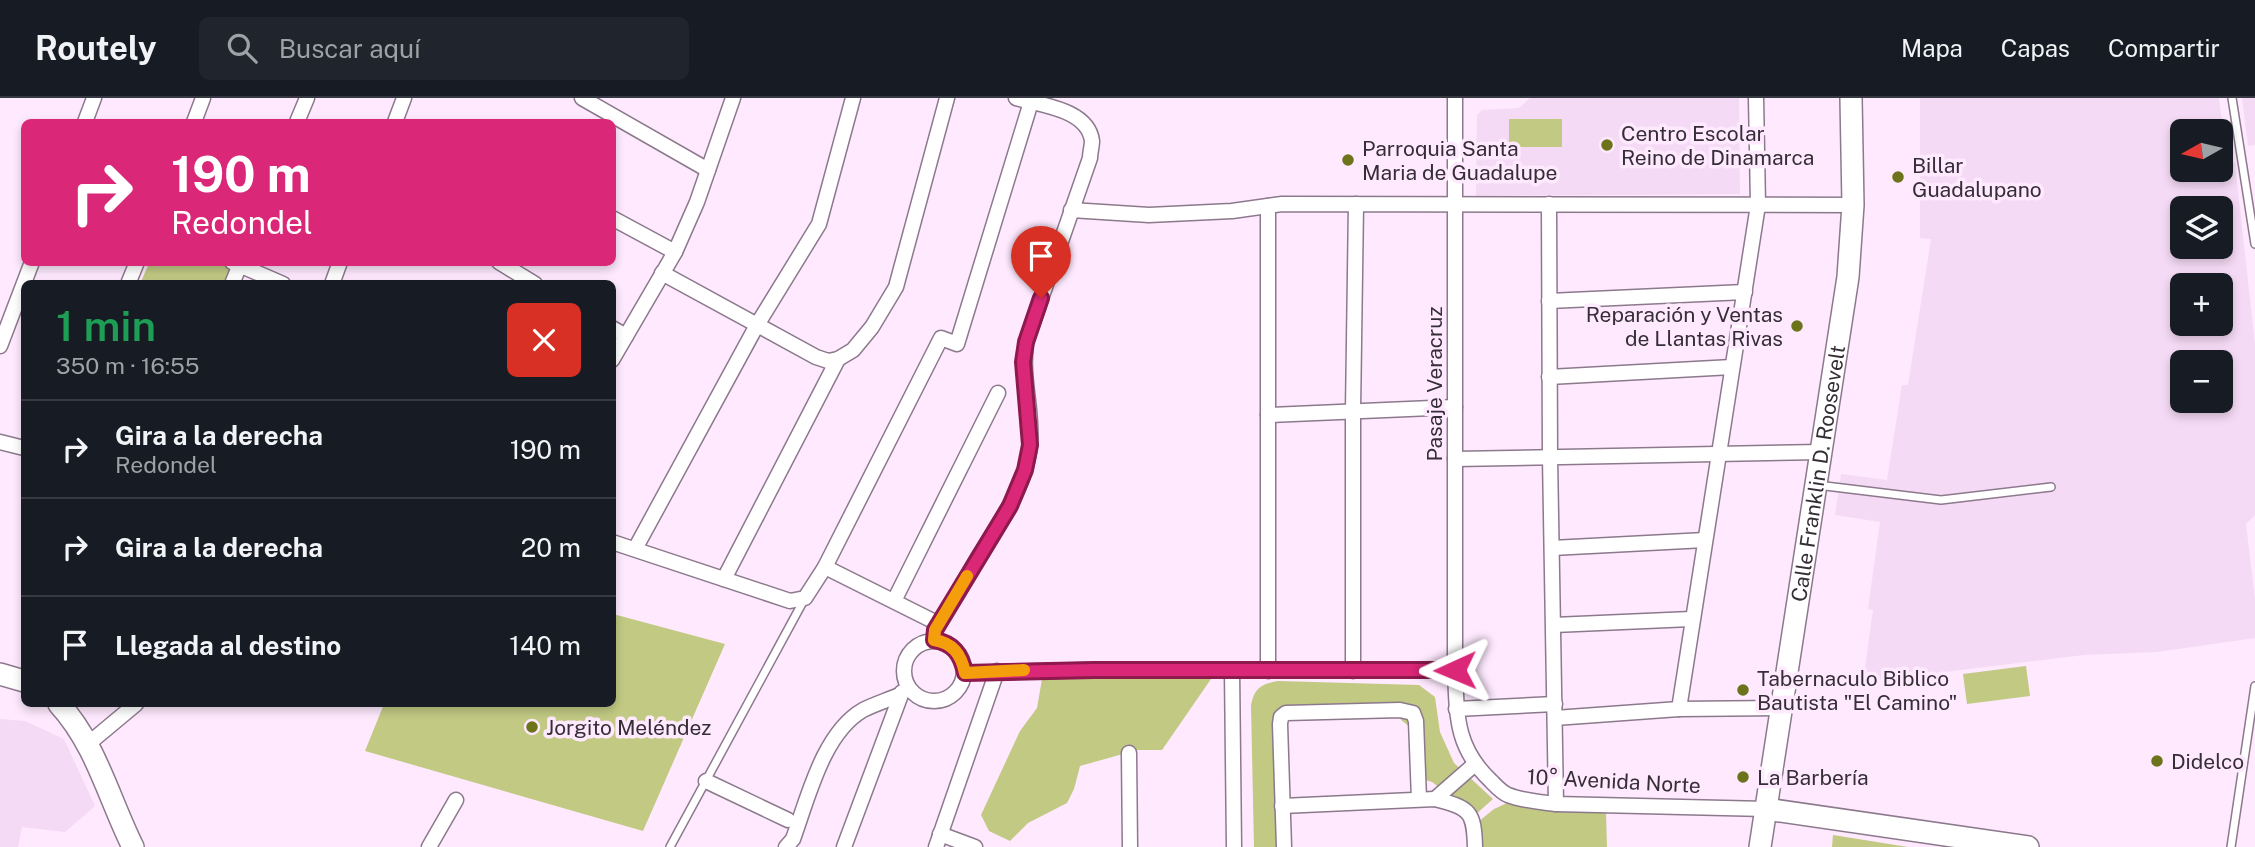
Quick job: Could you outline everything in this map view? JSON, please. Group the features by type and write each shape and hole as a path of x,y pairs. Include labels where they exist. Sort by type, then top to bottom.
{"main road":[{"name":"Calle Franklin D. Roosevelt","path":"1760,847 1848,277 1853,205 1851,98"},
{"path":"0,674 21,680"},
{"path":"62,707 73,719 88,744 133,847"},
{"path":"1766,809 1924,837 2028,847"}],"street":[{"path":"86,119 94,98"},
{"path":"195,119 203,98"},
{"path":"298,119 307,98"},
{"path":"396,119 404,98"},
{"path":"582,98 708,170"},
{"path":"616,353 675,252 733,98"},
{"path":"635,549 757,325 819,224 853,98"},
{"path":"663,273 828,361 838,359 853,350 873,327 896,288 947,98"},
{"path":"934,640 935,630 1010,506 1025,470 1030,445 1023,362 1026,342 1090,158 1092,141 1087,127 1073,115 1016,98"},
{"name":"Pasaje Veracruz","path":"1455,98 1455,670"},
{"path":"1679,709 1758,205 1756,98"},
{"path":"616,543 790,601 805,598 825,567 941,338 957,344 1031,102"},
{"path":"1071,210 1149,215 1232,211 1268,206 1356,204 1853,205"},
{"path":"1353,671 1356,204"},
{"path":"1549,204 1556,804"},
{"path":"1268,206 1268,670"},
{"path":"616,220 675,252"},
{"path":"242,266 274,280"},
{"path":"506,266 528,280"},
{"path":"0,346 21,291"},
{"path":"1549,300 1745,292"},
{"path":"616,330 626,336"},
{"path":"724,579 838,359"},
{"path":"1549,377 1732,367"},
{"path":"894,601 998,393"},
{"path":"1268,415 1455,407"},
{"path":"0,442 21,447"},
{"path":"1455,459 1821,452"},
{"path":"1552,548 1705,540"},
{"path":"825,567 939,624"},
{"path":"1554,625 1691,619"},
{"path":"786,847 793,839 817,771 837,733 862,711 903,690 926,700 937,701 956,692 965,673 957,652 944,642 923,642 907,656 903,690 844,847"},
{"path":"1232,670 1234,847"},
{"path":"965,673 1455,670"},
{"name":"10° Avenida Norte","path":"1455,670 1459,733 1475,764 1505,794 1556,804 1766,809"},
{"path":"975,847 938,840 997,671"},
{"path":"88,744 132,707"},
{"path":"1456,709 1555,711 1780,708"},
{"path":"1284,847 1280,724 1281,717 1286,713 1399,710 1413,713 1416,722 1419,799"},
{"path":"1129,753 1130,847"},
{"path":"1435,799 1475,764"},
{"path":"706,781 788,820"},
{"path":"1282,806 1435,799 1450,803 1471,816 1475,847"},
{"path":"429,847 456,800"}],"lane":[{"path":"2232,98 2255,244"},
{"path":"1816,485 1941,500 2051,487"},
{"path":"670,847 805,598"},
{"path":"2231,847 2255,686"}],"shaded area":[{"name":"Centro Escolar Reino de Dinamarca","path":"1530,98 1739,98 1740,194 1476,196 1477,115 1482,110 1519,108"},
{"path":"1920,98 2219,98 2222,119 2170,119 2170,182 2233,182 2235,163 2255,345 2255,515 2246,524 2255,600 2255,638 2157,652 2084,655 1863,682 1873,610 1868,609 1880,522 1835,515 1841,474 1887,480 1902,385 1908,385 1931,239 1920,238"},
{"path":"2242,98 2255,98 2255,145 2248,146"},
{"path":"0,719 25,721 64,739 95,806 65,832 22,827 18,847 0,847"}],"green space":[{"path":"1509,119 1562,119 1562,147 1509,147"},
{"path":"148,266 229,266 236,269 231,280 142,280"},
{"name":"Jorgito Meléndez","path":"616,615 725,644 643,831 365,751 383,707 616,707"},
{"path":"2026,666 2030,696 1967,704 1963,674"},
{"path":"1042,679 1211,679 1162,750 1137,750 1080,766 1067,803 1028,823 1010,841 989,831 981,815 1020,731 1037,708"},
{"path":"1278,681 1419,685 1435,697 1440,732 1454,763 1493,799 1475,815 1432,782 1415,777 1412,729 1399,718 1285,721 1288,847 1254,847 1251,706 1259,688"},
{"path":"1507,803 1556,812 1606,812 1607,847 1479,847 1478,822 1494,809"},
{"path":"1833,835 1908,847 1832,847"}],"slow traffic":[{"path":"967,576 935,630 934,640 953,647 962,661 965,673 1024,670"}],"place":[{"name":"Centro Escolar Reino de Dinamarca","path":"1607,145"},
{"name":"Parroquia Santa Maria de Guadalupe","path":"1348,160"},
{"name":"Billar Guadalupano","path":"1898,177"},
{"name":"Reparación y Ventas de Llantas Rivas","path":"1797,326"},
{"name":"Tabernaculo Biblico Bautista \"El Camino\"","path":"1743,690"},
{"name":"Jorgito Meléndez","path":"532,727"},
{"name":"Didelco","path":"2157,761"},
{"name":"La Barbería","path":"1743,777"}],"route":[{"path":"1041,298 1026,342 1023,362 1030,418 1030,445 1025,470 1010,506 935,630 934,640 953,647 962,661 965,673 1094,670 1455,670"}]}
